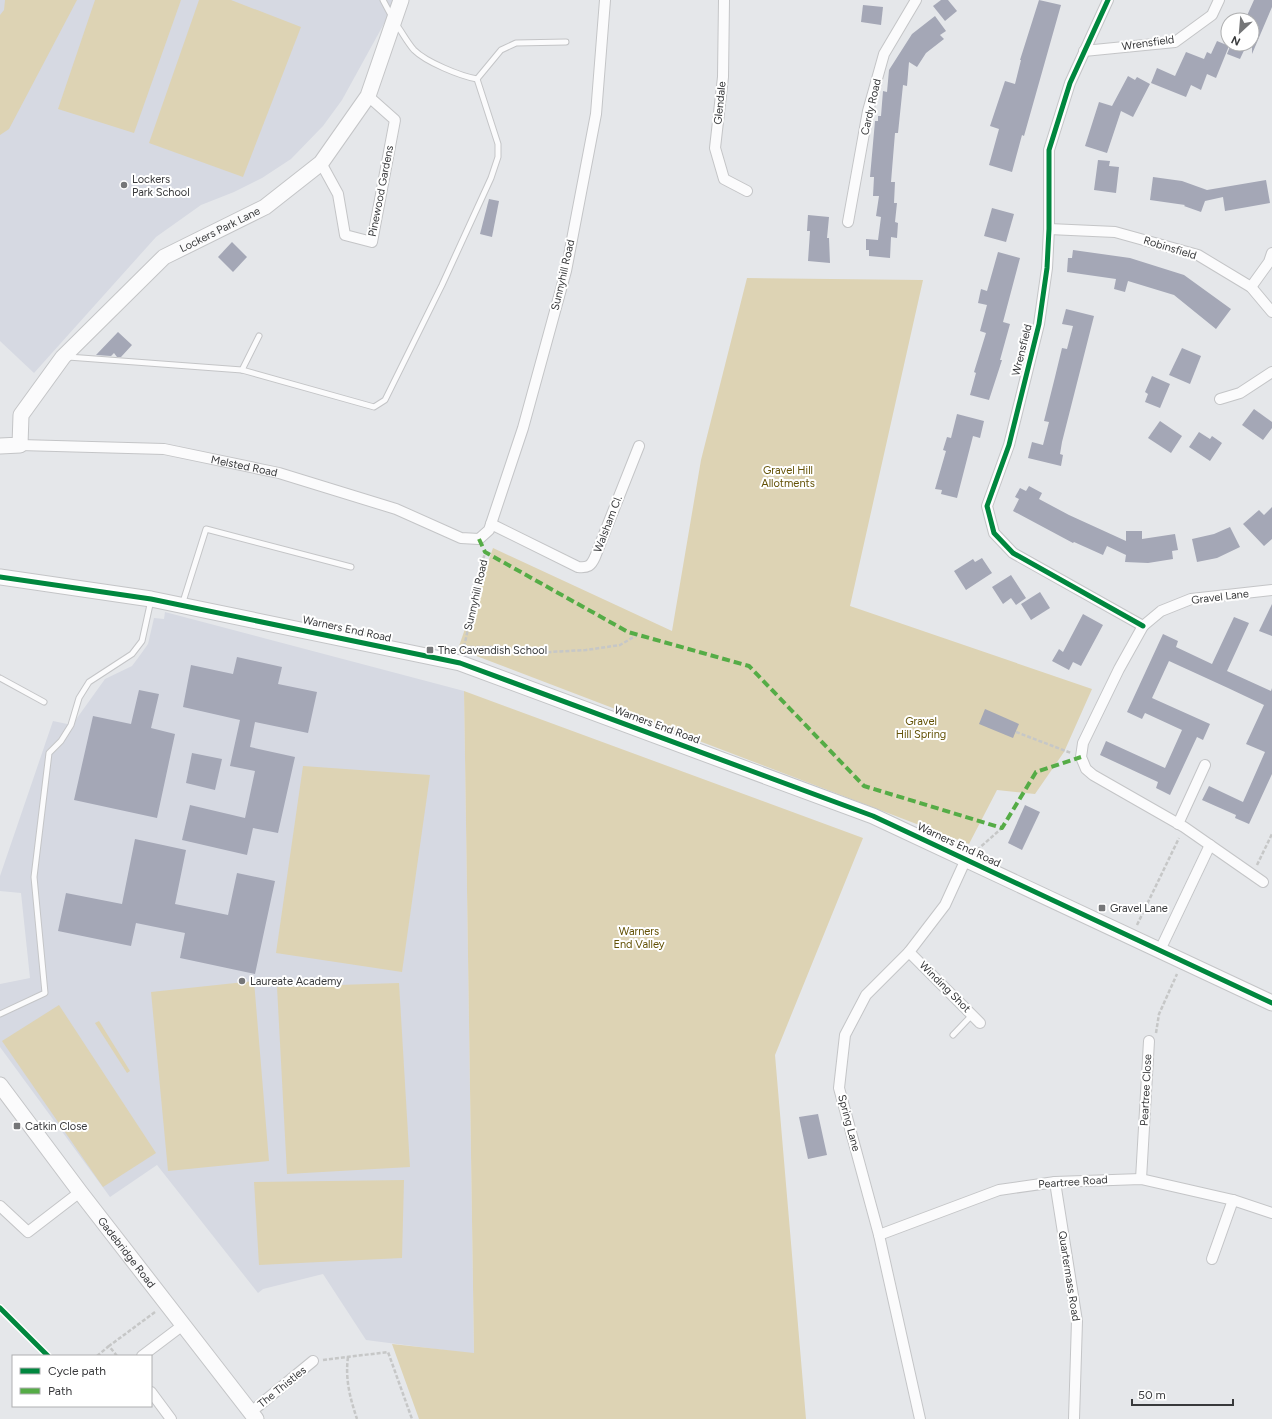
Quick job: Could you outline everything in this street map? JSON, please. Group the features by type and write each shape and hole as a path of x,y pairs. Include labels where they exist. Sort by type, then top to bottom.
{"street":[{"name":"Lockers Park Lane","path":"20,445 21,415 63,357 164,257 266,207 321,163 368,96 395,22 401,0"},
{"name":"Sunnyhill Road","path":"479,539 489,530 523,428 566,271 596,114 605,0"},
{"name":"Glendale","path":"724,0 723,77 715,148 724,179 747,191"},
{"name":"Cardy Road","path":"848,222 868,111 884,54 916,0"},
{"name":"Wrensfield","path":"1108,0 1070,82 1049,150 1049,229 1047,268 1039,324 1010,445 987,506 994,533 1013,553 1144,626"},
{"name":"Wrensfield","path":"1084,51 1175,42 1212,15 1219,0"},
{"name":"Pinewood Gardens","path":"321,163 338,194 345,235 372,242 395,120 368,96"},
{"name":"Robinsfield","path":"1049,229 1115,232 1198,254 1252,287 1272,312"},
{"path":"1252,287 1269,262 1272,253"},
{"path":"1220,399 1240,393 1272,372"},
{"name":"Melsted Road","path":"0,446 20,445 164,449 279,473 396,509 461,538 479,539"},
{"name":"Walsham Cl.","path":"491,524 578,567 586,568 592,564 596,557 639,446"},
{"name":"Warners End Road","path":"0,577 151,599 460,663 873,816 1132,936 1272,1003"},
{"name":"Gravel Lane","path":"1081,757 1083,743 1119,670 1144,626 1161,611 1191,599 1272,590"},
{"path":"1081,757 1086,769 1093,775 1181,826 1263,882"},
{"path":"1181,826 1205,766"},
{"path":"1160,950 1210,845"},
{"name":"Spring Lane","path":"920,1419 879,1235 839,1088 845,1035 866,995 909,952 945,905 966,860"},
{"name":"Winding Shot","path":"909,952 980,1023"},
{"name":"Peartree Close","path":"1141,1179 1149,1041"},
{"name":"Gadebridge Road","path":"0,1087 254,1416"},
{"name":"Peartree Road","path":"879,1235 999,1190 1055,1182 1141,1179 1233,1200 1272,1213"},
{"name":"Quartermass Road","path":"1055,1182 1077,1321 1076,1419"},
{"path":"0,1206 28,1232 80,1192"},
{"path":"1212,1259 1233,1200"},
{"path":"143,1355 183,1325"},
{"name":"The Thistles","path":"254,1416 313,1361"},
{"path":"152,1393 171,1419"}],"lane":[{"path":"383,0 395,22 415,51 439,66 466,77 477,78"},
{"path":"477,78 502,50 516,43 566,42"},
{"path":"63,357 242,370 374,407 386,400 442,285 491,178 498,157 498,144 477,78"},
{"path":"242,370 259,336"},
{"path":"181,606 206,529 351,566"},
{"path":"0,1014 45,993 34,877 49,753 72,725 79,698 89,682 132,654 142,641 151,599"},
{"path":"0,678 44,702"},
{"path":"953,1035 972,1015"}],"path":[{"path":"464,647 502,648 532,653 586,650 620,645 637,635"},
{"path":"1016,732 1081,757"},
{"path":"1132,936 1181,826"},
{"path":"966,860 1002,828"},
{"path":"1252,875 1272,834"},
{"path":"98,1355 167,1303"},
{"path":"109,1346 116,1355"},
{"path":"313,1361 388,1352 412,1419"},
{"path":"348,1357 346,1370 349,1394 357,1419"}],"shaded area":[{"name":"Lockers Park School","path":"0,0 397,0 342,100 323,126 291,159 262,178 234,192 201,205 156,237 34,373 0,341"},
{"name":"Laureate Academy","path":"165,612 464,691 474,1354 366,1340 323,1274 263,1289 258,1293 157,1165 110,1197 0,1047 0,984 30,978 21,893 0,891 0,876 53,721 72,725 105,679 132,666 148,644 154,618 164,619"}],"green space":[{"path":"5,0 77,0 9,129 0,135 0,15 4,10"},
{"path":"95,0 181,0 134,133 58,109"},
{"path":"199,0 231,0 301,27 243,177 149,143"},
{"path":"747,278 923,280 850,606 1092,689 1064,752 1035,794 997,790 969,844 458,649 493,548 672,631 701,460"},
{"name":"Warners End Valley","path":"464,691 863,838 775,1055 806,1419 419,1419 392,1344 474,1353"},
{"path":"303,766 430,775 402,972 276,953"},
{"path":"254,981 269,1161 168,1171 151,992"},
{"path":"399,983 410,1167 287,1174 277,987"},
{"path":"59,1005 156,1153 103,1187 2,1041"},
{"path":"99,1021 130,1071 127,1073 95,1023"},
{"path":"404,1180 402,1258 259,1265 254,1182"}],"building":[{"path":"941,0 948,0 957,11 945,21 933,6"},
{"path":"1039,0 1061,5 1024,136 1022,135 1012,172 989,165 999,129 990,126 1005,81 1015,84 1020,60"},
{"path":"1254,0 1272,0 1272,7 1260,35 1260,12 1249,12"},
{"path":"863,5 883,7 881,25 861,22"},
{"path":"935,16 946,31 940,35 944,39 926,53 917,67 909,62 907,86 903,85 898,133 895,133 891,182 895,182 894,203 897,203 895,222 898,223 897,238 891,237 890,258 869,256 869,250 866,250 866,239 878,240 881,217 876,216 879,196 873,196 874,177 870,177 875,121 878,121 878,116 881,116 883,91 887,92 889,70 912,34"},
{"path":"1217,41 1220,42 1220,52 1227,52 1216,78 1207,74 1201,90 1191,85 1186,97 1151,83 1157,68 1175,76 1186,52 1204,59 1207,52 1211,54"},
{"path":"1228,52 1243,52 1240,59 1227,54"},
{"path":"1128,76 1135,80 1137,77 1150,84 1133,117 1121,111 1107,153 1085,146 1099,102 1112,106"},
{"path":"1098,160 1110,161 1109,166 1119,167 1116,193 1094,190"},
{"path":"1153,177 1182,181 1207,190 1266,180 1270,203 1225,211 1223,197 1205,201 1201,212 1184,206 1185,205 1150,200"},
{"path":"489,199 499,201 492,237 480,234"},
{"path":"992,208 1014,214 1006,242 984,236"},
{"path":"808,215 829,217 827,238 829,238 830,263 808,261 810,231 807,231"},
{"path":"232,242 247,257 233,272 218,257"},
{"path":"1073,250 1130,258 1184,275 1231,309 1216,329 1174,295 1128,281 1125,292 1114,289 1116,279 1067,272 1068,258 1072,258"},
{"path":"998,252 1020,258 1003,322 1010,324 1000,360 1002,360 989,400 970,395 976,373 974,372 986,333 980,331 987,305 978,303 981,289 987,291"},
{"path":"1066,309 1094,316 1062,442 1060,454 1063,455 1061,466 1028,458 1032,442 1043,445 1049,422 1044,421 1062,348 1067,349 1073,326 1062,324"},
{"path":"118,332 132,345 121,357 117,357 114,353 111,356 96,355"},
{"path":"1182,348 1201,356 1190,384 1169,375"},
{"path":"1152,376 1170,384 1160,408 1145,402 1148,394 1145,392"},
{"path":"1254,409 1272,422 1272,428 1263,440 1242,425"},
{"path":"957,414 984,421 980,438 973,436 957,498 941,494 942,490 935,489 946,451 943,450 947,437 951,438"},
{"path":"1160,421 1182,436 1171,453 1148,438"},
{"path":"1199,432 1210,439 1212,436 1222,443 1210,461 1189,447"},
{"path":"1029,486 1042,493 1039,499 1069,515 1126,541 1126,531 1142,531 1142,539 1175,534 1178,550 1172,551 1173,559 1148,563 1125,562 1126,555 1107,546 1103,555 1074,542 1073,543 1013,511 1019,499 1015,497 1020,488 1026,491"},
{"path":"1272,507 1272,539 1264,546 1243,524 1259,510 1264,515"},
{"path":"1230,527 1240,547 1217,558 1197,562 1192,539 1214,534"},
{"path":"982,558 992,573 966,590 954,571 973,559 975,562"},
{"path":"1011,575 1026,598 1016,605 1011,598 1003,604 992,587"},
{"path":"1040,592 1050,608 1031,620 1021,604"},
{"path":"1272,604 1272,636 1259,631"},
{"path":"1083,614 1103,625 1081,666 1073,662 1069,670 1052,661 1059,649 1063,652"},
{"path":"1234,617 1249,623 1227,671 1271,691 1272,688 1272,774 1249,824 1235,818 1236,815 1202,800 1209,786 1243,802 1265,752 1246,744 1264,705 1228,688 1169,661 1152,698 1210,724 1203,740 1197,737 1170,795 1156,788 1158,782 1100,755 1106,741 1165,768 1182,730 1145,713 1142,719 1127,712 1163,634 1178,641 1176,647 1212,664"},
{"path":"237,657 282,667 278,684 317,692 308,733 255,722 250,747 295,757 278,833 253,828 247,855 182,840 190,805 245,818 255,771 230,766 240,720 183,707 191,665 233,674"},
{"path":"139,690 159,694 151,728 175,734 157,818 74,800 93,716 131,724"},
{"path":"985,709 1019,724 1013,738 979,724"},
{"path":"192,753 222,759 215,790 186,783"},
{"path":"1025,805 1040,812 1022,850 1008,843"},
{"path":"135,839 186,850 175,904 228,915 237,873 275,881 255,974 180,958 185,933 136,923 131,946 58,931 66,893 122,904"},
{"path":"818,1114 827,1155 808,1159 799,1117"}],"marked path":[{"path":"479,539 485,552 628,632 749,666 864,786 1002,828 1036,772 1081,757"}],"cycle path":[{"path":"1108,0 1070,83 1049,150 1049,229 1047,268 1039,324 1009,445 987,506 994,533 1013,553 1143,626"},
{"path":"0,577 151,599 460,663 873,816 1272,1003"},
{"path":"0,1308 47,1355"}],"place":[{"name":"Lockers Park School","path":"124,185"},
{"name":"The Cavendish School","path":"430,650"},
{"name":"Gravel Lane","path":"1102,908"},
{"name":"Laureate Academy","path":"242,981"},
{"name":"Catkin Close","path":"17,1126"}],"park label":[{"name":"Gravel Hill Allotments","path":"788,476"},
{"name":"Gravel Hill Spring","path":"921,727"}]}
